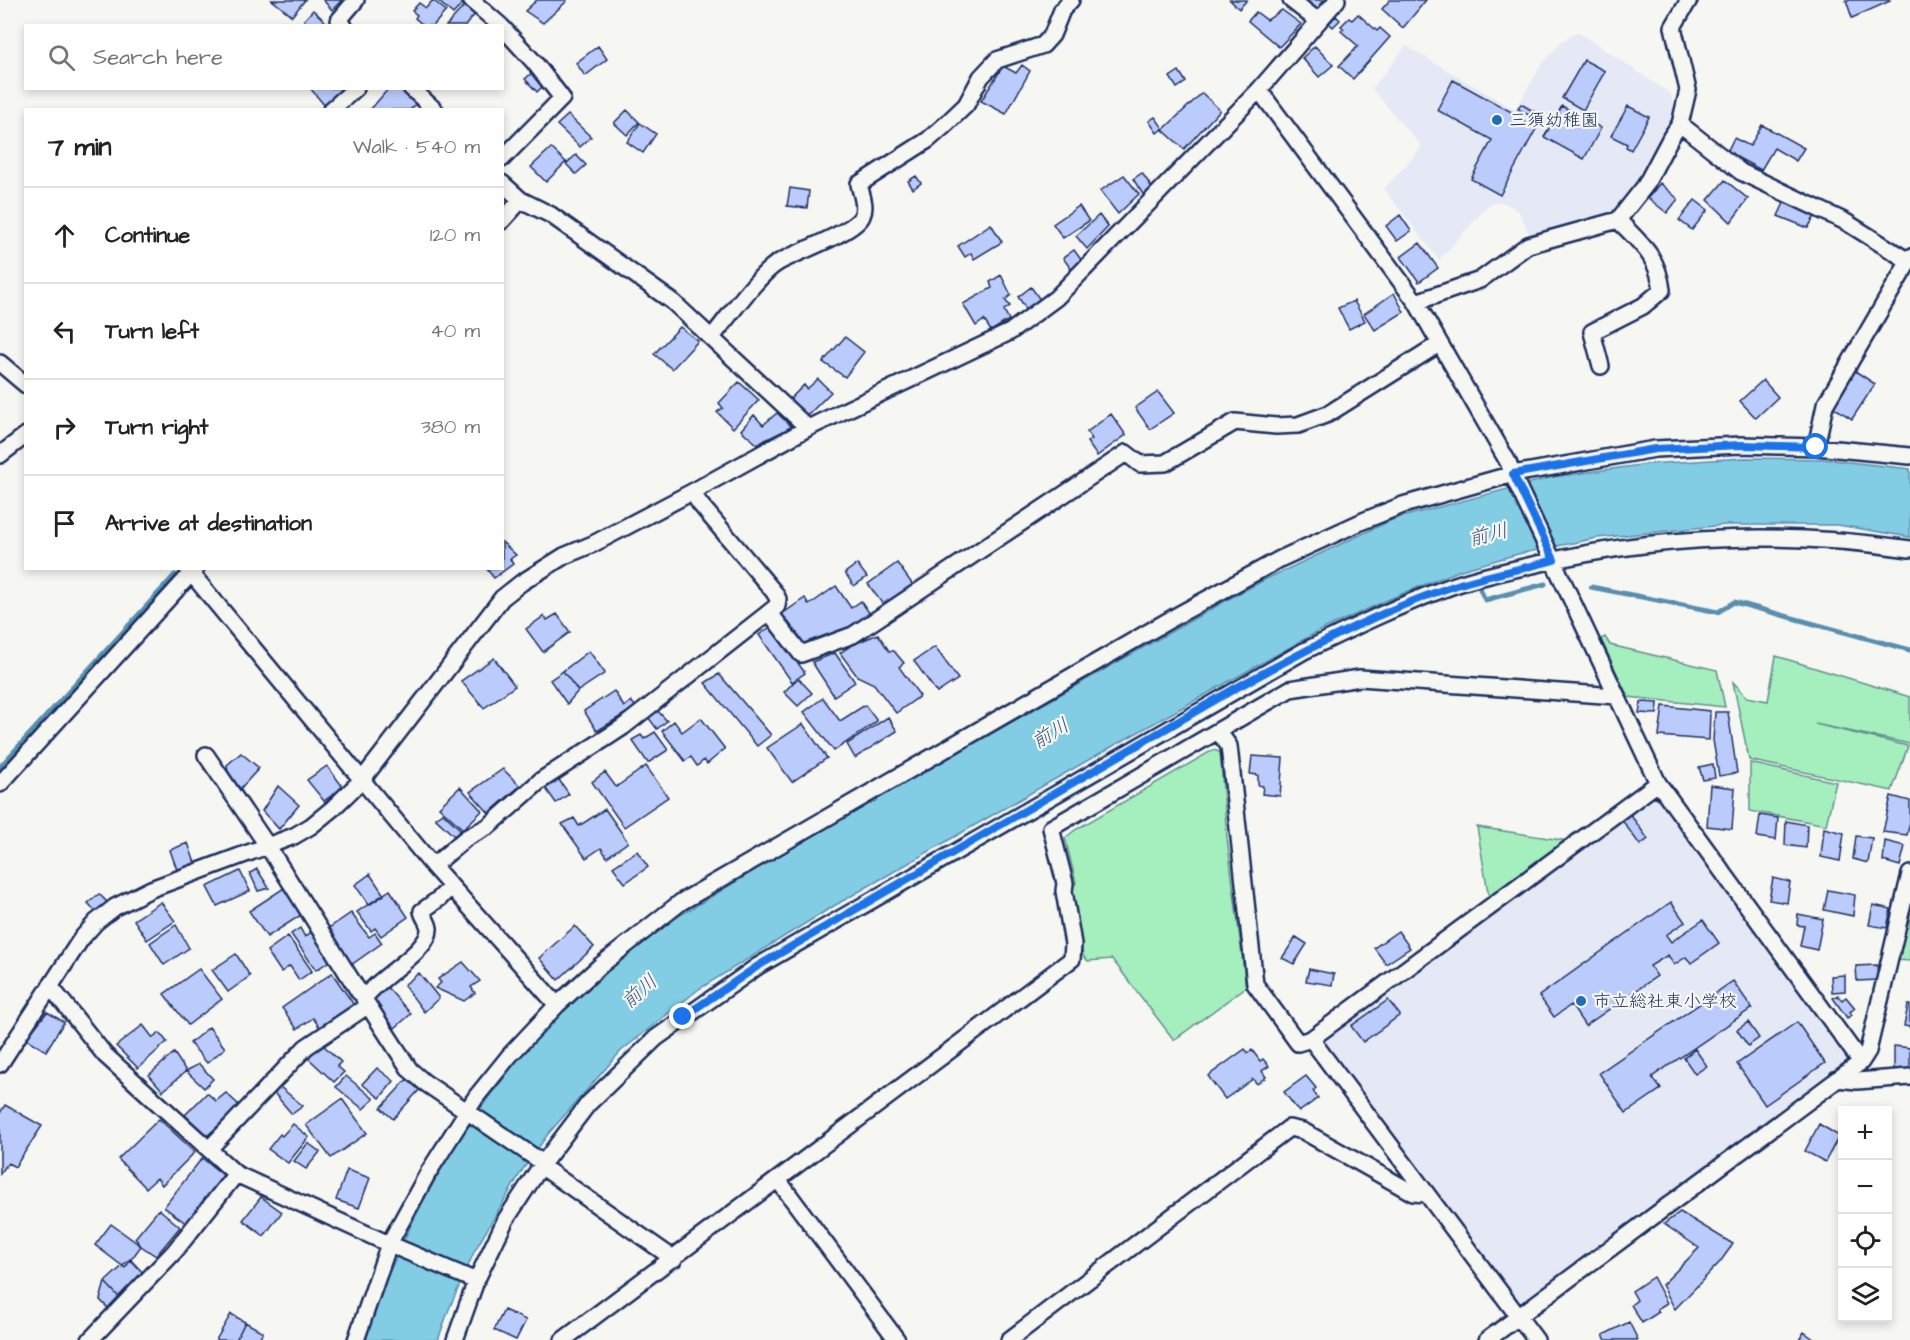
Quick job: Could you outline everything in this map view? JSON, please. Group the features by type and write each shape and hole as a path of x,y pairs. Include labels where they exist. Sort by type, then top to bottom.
{"street":[{"path":"342,24 339,21 356,0"},
{"path":"471,0 500,24"},
{"path":"712,337 764,274 777,263 852,228 862,217 864,206 859,184 928,140 944,126 966,105 981,77 997,60 1043,45 1053,35 1062,10 1071,0"},
{"path":"1291,0 1318,21"},
{"path":"0,1064 81,939 96,922 115,907 151,889 294,836 311,826 362,780 502,598 521,583 564,556 593,544 808,428 1010,332 1056,298 1259,90 1337,0"},
{"path":"1416,302 1480,280 1528,245 1618,220 1645,186 1671,136 1680,124 1688,90 1673,27 1689,0"},
{"path":"504,28 562,98 504,157"},
{"path":"333,108 354,90"},
{"path":"413,90 433,108"},
{"path":"1259,90 1416,302 1508,462 1658,783 1861,1062"},
{"path":"1680,124 1741,172 1846,222 1910,260 1825,405 1816,447"},
{"path":"504,185 521,200 551,215 673,302 808,428"},
{"path":"504,219 521,200"},
{"path":"1601,366 1592,332 1643,306 1662,290 1660,273 1648,251 1618,220"},
{"path":"770,613 801,654 853,635 1126,453 1140,464 1166,463 1234,422 1276,426 1298,425 1313,420 1328,414 1440,344"},
{"path":"0,363 24,383"},
{"path":"0,455 24,437"},
{"path":"356,1340 394,1246 428,1173 510,1055 557,1005 601,965 681,902 1178,615 1280,559 1363,521 1403,505 1514,477 1655,449 1741,445 1816,447 1910,456"},
{"path":"433,866 466,838 489,826 540,781 623,727 777,606 778,599 774,592 692,492"},
{"path":"454,1340 472,1279 540,1163 588,1104 656,1038 758,966 1234,689 1304,651 1384,613 1450,587 1552,557 1640,545 1720,538 1791,538 1870,543 1910,549"},
{"path":"0,784 192,570 433,866 557,1005"},
{"path":"563,1340 674,1259 1071,959 1073,944 1064,891 1065,883 1051,828 1290,689 1360,678 1617,696"},
{"path":"1218,731 1229,746 1255,984 1298,1043 1311,1039 1658,783"},
{"path":"206,755 267,845 410,1070 674,1259"},
{"path":"1487,1340 1861,1062 1868,1051 1910,874"},
{"path":"209,1149 306,1047 366,1001 425,943 429,928 422,911 440,898 451,886"},
{"path":"50,986 105,1055 236,1174 472,1279"},
{"path":"1311,1039 1536,1340"},
{"path":"1837,1079 1857,1081 1910,1077"},
{"path":"1009,1340 1289,1128 1303,1131 1413,1193 1426,1194"},
{"path":"90,1340 174,1252 236,1174"},
{"path":"778,1180 897,1340"}],"shaded area":[{"path":"1578,32 1671,94 1676,120 1640,183 1608,221 1531,238 1519,212 1497,201 1486,208 1439,260 1384,189 1422,147 1372,89 1406,46 1515,110 1542,64 1562,41"},
{"path":"1653,793 1851,1058 1525,1302 1512,1299 1321,1044 1324,1036"}],"green space":[{"path":"1605,637 1610,645 1717,670 1725,707 1628,697 1601,639"},
{"path":"1776,656 1910,697 1910,744 1815,724 1908,746 1892,791 1749,760 1733,682 1747,697 1768,701"},
{"path":"1213,750 1220,752 1227,837 1246,987 1174,1040 1112,959 1088,961 1083,956 1071,889 1076,883 1065,838"},
{"path":"1750,763 1836,782 1826,825 1750,811"},
{"path":"1477,827 1568,841 1489,898"},
{"path":"1910,906 1910,961 1897,960"}],"water":[{"name":"前川","path":"1744,458 1823,459 1910,469 1910,537 1838,525 1725,525 1597,538 1518,554 1461,570 1319,631 832,907 699,989 621,1051 548,1134 521,1172 475,1250 438,1340 366,1340 374,1313 371,1312 375,1295 380,1295 417,1213 462,1134 506,1075 504,1071 514,1058 519,1059 591,983 656,932 654,929 666,920 671,921 815,834 829,821 833,824 900,786 899,782 911,775 915,777 1227,600 1264,580 1394,519 1553,477 1648,464"}],"building":[{"path":"272,0 305,0 292,16"},
{"path":"323,0 342,0 332,10"},
{"path":"433,0 446,11 435,24 422,24 415,18 417,15 412,11 419,3 426,8"},
{"path":"437,0 459,0 463,3 453,14"},
{"path":"537,0 567,1 543,23 525,11"},
{"path":"1230,0 1247,0 1239,9"},
{"path":"1304,0 1325,0 1316,10"},
{"path":"1390,0 1426,0 1403,28 1382,9"},
{"path":"1846,0 1890,0 1890,1 1852,18"},
{"path":"465,5 475,14 467,24 448,24"},
{"path":"313,10 328,24 307,24 304,20"},
{"path":"1282,10 1301,24 1279,47 1248,21 1256,12 1267,20"},
{"path":"1358,14 1377,31 1380,28 1390,37 1353,79 1339,66 1358,46 1341,31 1344,29 1341,26 1349,18 1352,20"},
{"path":"1336,16 1340,20 1333,27 1329,23"},
{"path":"598,46 607,59 585,76 576,63"},
{"path":"1315,46 1333,65 1319,77 1302,58"},
{"path":"1584,60 1605,71 1583,110 1562,98"},
{"path":"1022,65 1030,71 1006,114 981,101 1003,66 1016,73"},
{"path":"535,70 547,82 537,92 525,79"},
{"path":"1179,71 1186,82 1177,88 1170,77"},
{"path":"1453,80 1517,115 1516,117 1536,129 1500,195 1471,179 1492,140 1437,110"},
{"path":"312,90 344,90 325,106"},
{"path":"387,90 402,90 416,104 412,108 372,108"},
{"path":"1202,93 1220,110 1184,149 1163,130"},
{"path":"1521,104 1540,115 1537,120 1518,109"},
{"path":"1562,106 1601,128 1584,159 1544,137"},
{"path":"1628,106 1649,117 1631,150 1626,147 1627,144 1611,136"},
{"path":"627,110 639,122 627,135 614,123"},
{"path":"568,115 591,137 580,147 557,125"},
{"path":"1155,117 1163,128 1157,133 1149,121"},
{"path":"640,123 656,134 643,153 627,142"},
{"path":"1762,125 1804,148 1796,161 1774,148 1761,170 1727,152 1734,138 1750,146"},
{"path":"551,148 566,162 546,182 531,167"},
{"path":"576,155 586,165 576,174 566,164"},
{"path":"1142,173 1153,189 1144,196 1133,179"},
{"path":"1124,175 1139,194 1118,214 1100,191"},
{"path":"916,176 921,183 913,189 908,181"},
{"path":"1725,180 1748,199 1731,222 1708,200"},
{"path":"1660,183 1678,199 1667,213 1648,198"},
{"path":"790,188 809,191 807,208 787,206"},
{"path":"1695,200 1708,210 1692,230 1679,220"},
{"path":"1785,201 1815,216 1808,228 1778,216"},
{"path":"1079,206 1089,221 1063,238 1053,224"},
{"path":"1099,215 1108,227 1087,249 1076,236"},
{"path":"1400,215 1411,231 1397,241 1386,226"},
{"path":"991,224 1002,242 974,259 971,253 965,257 958,246"},
{"path":"1420,243 1438,268 1419,282 1401,257"},
{"path":"1074,250 1082,261 1071,269 1063,258"},
{"path":"1001,275 1011,295 1005,300 1010,306 1004,310 1009,320 991,331 984,320 976,326 963,304 992,288 990,282"},
{"path":"1031,287 1041,301 1027,310 1018,297"},
{"path":"1394,293 1404,312 1375,330 1364,314"},
{"path":"1354,301 1365,321 1349,329 1338,308"},
{"path":"680,327 698,341 672,369 654,354"},
{"path":"845,337 864,352 845,377 823,362"},
{"path":"1852,369 1875,384 1852,419 1830,405"},
{"path":"818,379 831,392 807,416 790,399 804,385 807,389"},
{"path":"1763,380 1778,397 1756,418 1740,401"},
{"path":"739,382 759,400 733,428 717,412 723,408 719,403"},
{"path":"1158,392 1174,413 1150,429 1135,408"},
{"path":"777,413 792,427 757,444 741,430 754,415 763,425"},
{"path":"1111,414 1126,435 1097,456 1087,442 1092,439 1087,432"},
{"path":"504,544 516,555 510,559 513,564 494,578 488,570 504,570"},
{"path":"897,563 913,585 884,606 868,584"},
{"path":"857,564 867,577 854,586 845,573"},
{"path":"836,586 851,608 861,601 870,614 850,628 804,645 782,614 805,598 809,605"},
{"path":"557,614 570,632 543,652 526,629 544,616 547,620"},
{"path":"772,626 805,673 792,682 759,635"},
{"path":"878,634 889,651 894,651 904,663 899,667 920,696 896,713 874,684 857,676 840,653"},
{"path":"935,647 958,679 937,693 914,661"},
{"path":"589,651 605,673 578,691 563,671"},
{"path":"835,653 855,682 834,696 812,662"},
{"path":"494,658 515,686 484,708 461,681"},
{"path":"563,671 578,691 567,704 550,680"},
{"path":"719,674 771,735 757,746 705,683"},
{"path":"798,678 812,693 798,706 784,692"},
{"path":"614,691 624,707 631,701 636,707 597,731 584,711"},
{"path":"823,698 840,721 865,705 877,721 834,751 804,712"},
{"path":"1641,702 1658,703 1657,714 1639,713"},
{"path":"1663,706 1710,711 1709,740 1659,736"},
{"path":"657,710 667,721 657,729 648,717"},
{"path":"1715,712 1728,712 1737,773 1719,776 1713,740"},
{"path":"888,717 897,731 855,758 847,744"},
{"path":"701,718 725,749 707,764 704,760 697,766 691,757 685,761 662,731 674,721 682,732"},
{"path":"803,724 827,758 792,782 767,748"},
{"path":"655,732 668,750 648,763 632,740 641,735 644,739"},
{"path":"241,753 259,768 240,789 228,773 227,765"},
{"path":"1252,756 1283,758 1280,796 1262,794 1263,786 1258,785 1258,775 1250,774"},
{"path":"1713,764 1715,778 1703,780 1699,767"},
{"path":"327,766 343,787 324,801 307,780"},
{"path":"646,766 668,797 624,827 592,782 605,772 616,787"},
{"path":"503,769 520,786 489,813 470,792"},
{"path":"557,777 569,794 556,803 544,786"},
{"path":"1710,785 1735,788 1732,829 1707,826"},
{"path":"278,786 299,805 279,829 262,811"},
{"path":"460,787 482,811 463,829 439,807"},
{"path":"1891,796 1910,801 1910,822 1907,835 1883,832"},
{"path":"605,809 628,842 607,857 601,848 586,858 562,824 574,818 579,826"},
{"path":"443,813 461,830 454,836 435,818"},
{"path":"1630,814 1648,839 1640,845 1622,820"},
{"path":"1760,815 1778,818 1776,840 1757,837"},
{"path":"1786,821 1807,825 1806,848 1785,845"},
{"path":"1824,828 1844,833 1840,861 1821,857"},
{"path":"1856,836 1872,838 1868,863 1853,859"},
{"path":"1885,841 1905,846 1900,866 1883,861"},
{"path":"188,843 195,863 177,870 170,850"},
{"path":"637,851 648,867 625,883 613,867"},
{"path":"257,869 269,888 258,891 250,873"},
{"path":"240,871 250,891 217,906 207,887"},
{"path":"370,874 384,895 369,905 355,885"},
{"path":"1773,878 1790,882 1787,903 1769,900"},
{"path":"284,888 301,915 267,937 249,911"},
{"path":"390,890 408,917 381,936 375,928 371,931 357,912"},
{"path":"1828,890 1855,895 1853,916 1824,910"},
{"path":"99,894 109,904 97,913 88,903"},
{"path":"161,902 175,921 147,940 134,920"},
{"path":"1671,902 1685,922 1666,935 1671,942 1703,920 1719,943 1691,963 1686,957 1674,965 1668,955 1650,966 1657,976 1585,1026 1571,1005 1554,1017 1539,996"},
{"path":"1873,905 1891,909 1887,928 1869,925"},
{"path":"351,913 369,937 375,933 382,943 351,965 326,930"},
{"path":"1798,914 1823,919 1817,950 1800,946 1804,926 1797,925"},
{"path":"176,925 189,948 164,965 150,943"},
{"path":"575,926 594,947 558,980 539,958"},
{"path":"300,928 305,937 311,932 331,960 316,970 291,934"},
{"path":"1398,931 1410,948 1386,964 1374,948"},
{"path":"288,936 312,971 299,980 290,966 281,972 267,951"},
{"path":"1296,937 1307,944 1294,964 1282,958"},
{"path":"236,954 250,976 228,992 212,970"},
{"path":"463,962 480,981 471,987 475,993 464,1001 435,988 441,983 438,979"},
{"path":"1877,965 1878,980 1857,981 1856,966"},
{"path":"199,969 222,999 188,1025 164,994"},
{"path":"1309,969 1334,974 1332,985 1306,981"},
{"path":"332,973 354,1005 321,1029 313,1018 297,1029 282,1008"},
{"path":"419,973 439,998 424,1012 404,985"},
{"path":"1845,975 1845,991 1832,992 1831,976"},
{"path":"1733,981 1752,1008 1652,1077 1661,1089 1626,1113 1599,1073"},
{"path":"385,985 411,1014 395,1028 369,999"},
{"path":"1838,995 1842,1000 1846,997 1855,1008 1850,1012 1852,1015 1847,1018 1833,998"},
{"path":"1388,1000 1400,1015 1363,1042 1351,1026"},
{"path":"1908,1005 1910,1005 1910,1027 1904,1026"},
{"path":"47,1012 64,1022 46,1051 26,1039"},
{"path":"1748,1022 1759,1038 1748,1046 1737,1030"},
{"path":"1797,1022 1825,1063 1765,1105 1737,1064"},
{"path":"143,1025 153,1038 160,1033 167,1042 138,1068 116,1046"},
{"path":"209,1027 225,1048 207,1063 190,1043"},
{"path":"323,1045 341,1062 337,1066 344,1072 334,1082 307,1057"},
{"path":"1894,1046 1910,1048 1910,1072 1894,1073"},
{"path":"1245,1049 1248,1053 1252,1050 1260,1061 1263,1059 1269,1066 1262,1071 1266,1077 1257,1084 1253,1079 1225,1099 1208,1076"},
{"path":"1695,1049 1707,1066 1695,1074 1684,1058"},
{"path":"174,1053 186,1071 163,1091 149,1075"},
{"path":"199,1064 213,1079 204,1088 186,1071"},
{"path":"377,1068 394,1081 380,1098 362,1084"},
{"path":"346,1076 374,1099 363,1109 336,1087"},
{"path":"1306,1076 1316,1088 1313,1091 1318,1098 1299,1112 1284,1092"},
{"path":"409,1077 421,1088 393,1119 381,1108"},
{"path":"280,1087 303,1106 292,1114 274,1093"},
{"path":"207,1093 216,1101 226,1093 240,1106 207,1136 185,1115"},
{"path":"342,1099 367,1133 331,1158 306,1125"},
{"path":"5,1105 42,1126 15,1167 8,1163 0,1174 0,1113"},
{"path":"159,1119 195,1152 162,1185 157,1178 146,1188 118,1159"},
{"path":"293,1124 309,1137 288,1163 268,1149 280,1134 282,1136"},
{"path":"1819,1124 1838,1135 1825,1162 1805,1151"},
{"path":"308,1143 320,1152 306,1169 294,1161"},
{"path":"202,1158 223,1175 187,1224 164,1207"},
{"path":"347,1170 370,1178 359,1208 336,1200"},
{"path":"261,1197 282,1212 264,1236 243,1220"},
{"path":"159,1209 180,1227 156,1256 141,1246 135,1238"},
{"path":"1680,1212 1733,1244 1720,1262 1675,1309 1662,1285 1699,1248 1664,1224"},
{"path":"111,1224 141,1246 125,1268 95,1245"},
{"path":"130,1259 144,1274 119,1297 105,1282"},
{"path":"1653,1277 1667,1303 1657,1309 1659,1312 1642,1323 1631,1305 1637,1300 1632,1291"},
{"path":"105,1282 119,1297 111,1311 100,1300"},
{"path":"504,1310 526,1320 516,1340 494,1330"},
{"path":"231,1314 245,1322 236,1340 216,1340"},
{"path":"245,1322 263,1332 258,1340 236,1340"},
{"path":"1629,1322 1638,1340 1606,1340 1603,1335"},
{"path":"1804,1332 1815,1340 1799,1340"}],"waterway":[{"path":"0,767 175,575"},
{"path":"1480,589 1485,600 1545,584"},
{"path":"1591,587 1718,612 1734,602 1910,650"}],"place":[{"name":"三須幼稚園","path":"1497,120"},
{"name":"市立総社東小学校","path":"1581,1001"}],"route":[{"path":"683,1017 758,966 1234,689 1304,651 1384,613 1450,587 1554,560 1513,474 1655,449 1741,445 1816,447"}]}
